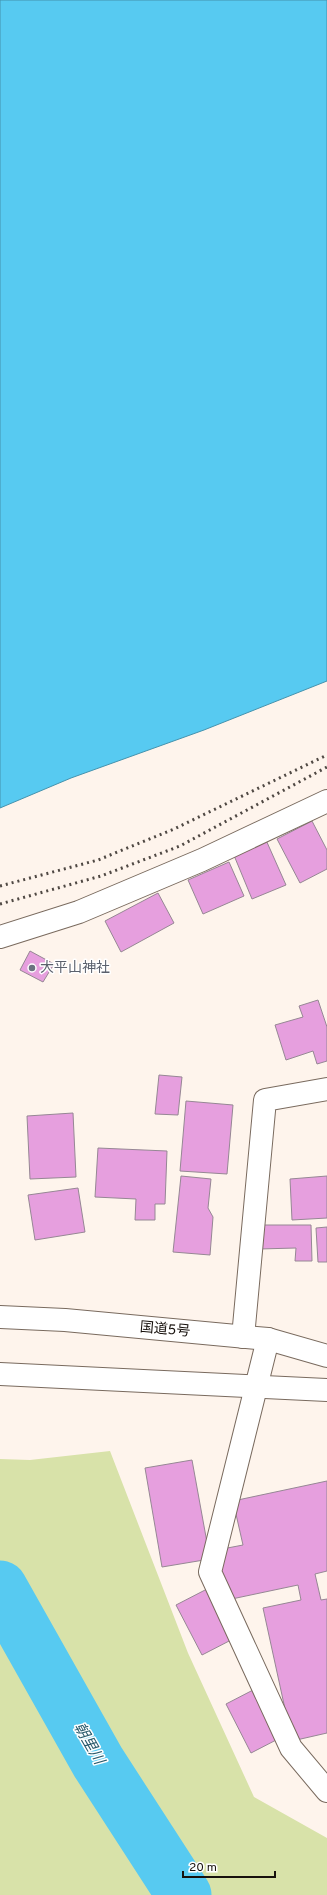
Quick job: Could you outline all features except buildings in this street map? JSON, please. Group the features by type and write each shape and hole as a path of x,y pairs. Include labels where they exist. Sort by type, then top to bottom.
{"main road":[{"path":"0,937 87,909 202,860 327,800"},
{"path":"243,1337 265,1100 327,1089"},
{"name":"国道5号","path":"0,1317 65,1320 268,1339 327,1356"},
{"path":"268,1339 210,1572 291,1748 327,1791"},
{"path":"0,1374 256,1388 327,1390"}],"green space":[{"path":"110,1451 188,1653 254,1797 327,1838 327,1895 0,1895 0,1459 30,1460"}],"water":[{"path":"0,0 327,0 327,681 204,730 71,778 0,808"}],"waterway":[{"name":"朝里川","path":"0,1588 98,1762 184,1895"}],"railway":[{"path":"0,886 98,860 174,829 327,755"},
{"path":"0,904 101,876 180,846 327,767"}],"place":[{"name":"大平山神社","path":"32,968"}]}
